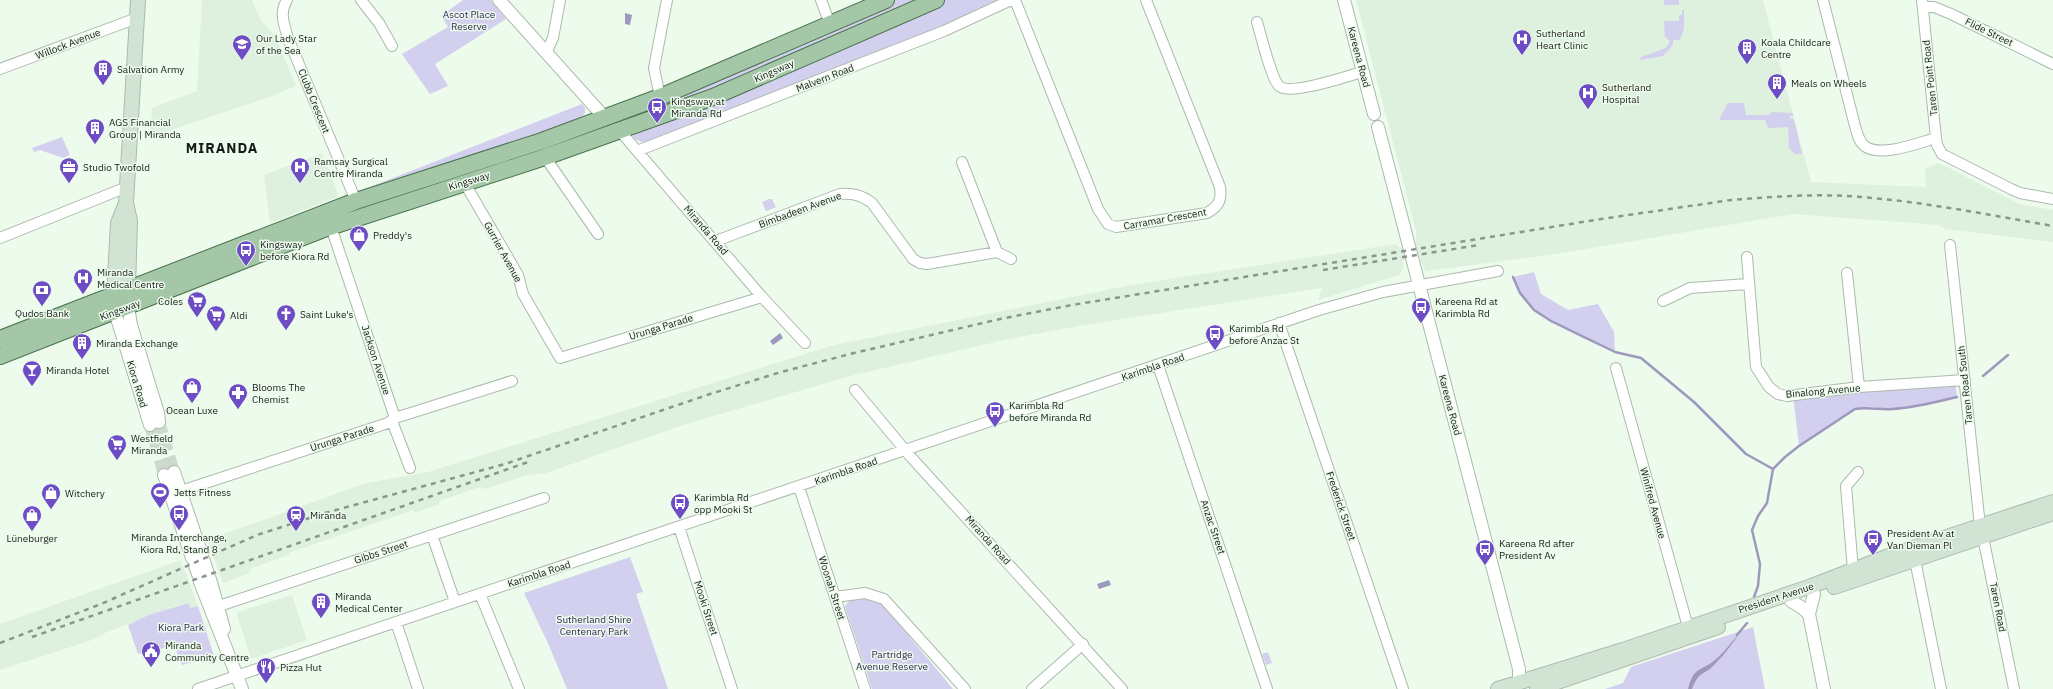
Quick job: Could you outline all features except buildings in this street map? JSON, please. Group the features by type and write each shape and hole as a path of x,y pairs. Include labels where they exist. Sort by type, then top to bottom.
{"main road":[{"name":"Kiora Road","path":"122,309 118,223 126,203 138,0"},
{"name":"Kingsway","path":"0,356 122,309 329,219 356,201 457,167 542,141 605,118 660,97 886,0"},
{"name":"Kingsway","path":"0,339 121,292 329,219 464,182 620,131 713,97 936,0"},
{"name":"Miranda Road","path":"605,118 620,131"},
{"name":"Gurrier Avenue","path":"457,167 464,182"},
{"name":"President Avenue","path":"1498,689 1518,686 1814,594 1854,574 1915,560 2053,502"},
{"name":"President Avenue","path":"1537,689 1819,584 1854,574 1981,531 2053,513"}],"street":[{"name":"Clubb Crescent","path":"287,0 282,11 282,17 288,38 356,201"},
{"path":"361,0 379,23 392,46"},
{"path":"499,0 547,51 605,118"},
{"path":"547,51 553,38 560,0"},
{"path":"660,97 654,68 667,0"},
{"path":"821,0 830,24"},
{"name":"Malvern Road","path":"637,151 944,31 1011,0"},
{"name":"Carramar Crescent","path":"1015,0 1098,209 1108,224 1116,227 1207,212 1216,208 1222,198 1220,187 1146,0"},
{"name":"Kareena Road","path":"1344,0 1374,114 1380,115 1382,118 1382,124 1378,127 1519,669 1518,686"},
{"path":"1823,0 1855,126 1861,142 1866,147 1886,151 1936,138"},
{"name":"Taren Point Road","path":"1923,4 1936,138 1939,150 1942,154 2020,193 2053,199"},
{"name":"Flide Street","path":"1923,4 1951,14 2053,64"},
{"name":"Willock Avenue","path":"0,69 137,18"},
{"path":"1257,22 1275,80 1284,88 1299,88 1362,72"},
{"name":"Miranda Road","path":"620,131 716,241 762,297 805,343"},
{"path":"545,156 598,234"},
{"path":"962,162 997,252 1011,259"},
{"name":"Gurrier Avenue","path":"464,182 518,275 523,294 560,358"},
{"path":"0,238 127,187"},
{"name":"Bimbadeen Avenue","path":"716,241 840,194 852,193 863,196 872,203 913,259 920,264 997,252"},
{"name":"Jackson Avenue","path":"329,219 393,420 410,468"},
{"name":"Taren Road South","path":"1950,245 1981,531"},
{"name":"Binalong Avenue","path":"1747,257 1748,284 1756,367 1768,388 1778,394 1787,396 1859,387 1965,380"},
{"name":"Karimbla Road","path":"198,689 906,451 1279,323 1383,292 1418,284 1498,271"},
{"path":"1847,272 1859,387"},
{"path":"1663,301 1690,288 1748,284"},
{"name":"Urunga Parade","path":"560,358 762,297"},
{"name":"Kiora Road","path":"122,309 154,423"},
{"name":"Frederick Street","path":"1279,323 1403,689"},
{"name":"Anzac Street","path":"1158,365 1267,689"},
{"name":"Winifred Avenue","path":"1616,368 1690,632"},
{"name":"Urunga Parade","path":"175,493 512,381"},
{"name":"Miranda Road","path":"855,390 906,451 1083,644 1122,689"},
{"path":"1854,574 1846,486 1858,472"},
{"path":"169,474 201,568 219,606 232,659"},
{"name":"Woonah Street","path":"799,487 865,689"},
{"name":"Gibbs Street","path":"219,606 544,498"},
{"name":"Mooki Street","path":"679,527 732,689"},
{"name":"Taren Road","path":"1981,531 2014,689"},
{"path":"432,535 455,602"},
{"path":"1915,560 1941,689"},
{"path":"201,568 210,609 232,659 242,689"},
{"path":"835,597 865,593 884,599 965,689"},
{"path":"480,594 519,689"},
{"path":"1814,594 1809,614 1824,689"},
{"path":"1791,601 1809,614"},
{"path":"396,622 418,689"},
{"path":"1032,689 1083,644"}],"shaded area":[{"name":"Our Lady Star of the Sea","path":"202,0 252,0 261,21 275,35 296,86 264,99 150,137 152,108 197,91"},
{"path":"1356,0 1763,0 1811,182 1926,187 1925,169 1939,163 2020,204 2053,210 2053,242 1945,229 1939,225 1794,214 1550,255 1426,271 1419,257 1403,260 1403,268 1399,275 1318,300 1322,288 1078,326 1004,340 854,375 683,425 546,473 527,475 486,489 480,487 439,501 440,504 415,513 413,510 289,553 289,555 252,568 247,574 223,583 207,540 366,483 428,472 834,345 1131,285 1396,244 1400,248 1416,245 1416,231"},
{"path":"625,13 632,15 630,25 625,24"},
{"name":"Ramsay Surgical Centre Miranda","path":"322,153 338,194 337,197 270,223 264,175"},
{"path":"780,333 783,338 773,345 770,341"},
{"path":"181,560 198,606 190,609 188,603 178,605 105,633 92,640 0,670 0,624"},
{"path":"1109,580 1111,585 1099,589 1097,584"},
{"path":"292,595 307,640 251,659 237,615 238,612"},
{"path":"1739,634 1718,661 1697,678 1692,689 1688,689 1695,673 1718,657"}],"green space":[{"name":"Ascot Place Reserve","path":"463,0 491,0 506,19 435,64 448,86 430,94 402,54 448,27 441,16"},
{"path":"886,0 1011,0 651,146 635,139 633,136 636,132 685,100 680,88"},
{"path":"1664,0 1679,0 1679,5 1664,5"},
{"path":"1682,10 1684,10 1684,29 1680,40 1673,40 1673,45 1663,56 1639,60 1641,57 1666,48 1670,41 1665,37 1664,21 1679,21 1679,15 1682,15"},
{"path":"1728,103 1744,103 1746,115 1769,115 1771,112 1793,113 1793,116 1790,116 1790,118 1794,119 1802,154 1795,154 1789,148 1788,127 1768,128 1765,120 1719,120"},
{"path":"582,104 585,108 585,113 580,119 385,185 362,190"},
{"path":"62,137 70,155 63,158 40,150 34,152 32,148"},
{"path":"772,199 776,207 766,211 762,202"},
{"path":"1534,272 1541,294 1568,310 1598,304 1614,332 1615,351 1574,334 1551,321 1531,307 1522,295 1513,277"},
{"path":"1955,381 1957,397 1915,407 1891,409 1867,407 1855,409 1799,446 1793,395"},
{"name":"Sutherland Shire Centenary Park","path":"630,557 643,592 636,594 668,689 567,689 548,643 524,593"},
{"name":"Partridge Avenue Reserve","path":"864,597 883,605 953,689 872,689 845,607 849,600"},
{"name":"Kiora Park","path":"188,603 190,608 198,606 214,656 182,665 174,646 138,654 128,625 149,615"},
{"path":"1753,627 1765,689 1605,689 1623,683 1631,667"},
{"path":"1268,652 1272,663 1266,665 1262,654"}],"waterway":[{"path":"1513,277 1520,293 1534,310 1551,321 1615,352 1641,358 1694,402 1746,454 1773,469"},
{"path":"1983,376 2008,355"},
{"path":"1754,597 1758,586 1760,564 1752,530 1758,516 1767,503 1773,469 1785,457 1855,409 1900,408 1957,397"},
{"path":"1737,635 1747,623"}],"tunnel":[{"path":"159,422 174,472"},
{"path":"150,425 164,475"}],"railway":[{"path":"0,643 101,604 257,535 325,513 505,464 710,394 781,372 854,353 1000,319 1072,305 1601,219 1731,200 1817,195 1872,198 1950,208 2053,226"},
{"path":"1323,270 1479,245"},
{"path":"32,637 528,462"}],"place":[{"name":"Sutherland Heart Clinic","path":"1522,56"},
{"name":"Our Lady Star of the Sea","path":"242,61"},
{"name":"Koala Childcare Centre","path":"1747,65"},
{"name":"Salvation Army","path":"103,86"},
{"name":"Meals on Wheels","path":"1777,100"},
{"name":"Sutherland Hospital","path":"1588,110"},
{"name":"Kingsway at Miranda Rd","path":"657,124"},
{"name":"AGS Financial Group | Miranda","path":"95,145"},
{"name":"Studio Twofold","path":"69,184"},
{"name":"Ramsay Surgical Centre Miranda","path":"300,184"},
{"name":"Preddy's","path":"359,252"},
{"name":"Kingsway before Kiora Rd","path":"246,267"},
{"name":"Miranda Medical Centre","path":"83,295"},
{"name":"Qudos Bank","path":"42,307"},
{"name":"Coles","path":"197,318"},
{"name":"Kareena Rd at Karimbla Rd","path":"1421,324"},
{"name":"Saint Luke's","path":"286,331"},
{"name":"Aldi","path":"216,332"},
{"name":"Karimbla Rd before Anzac St","path":"1215,351"},
{"name":"Miranda Exchange","path":"82,360"},
{"name":"Miranda Hotel","path":"32,387"},
{"name":"Ocean Luxe","path":"192,404"},
{"name":"Blooms The Chemist","path":"238,410"},
{"name":"Karimbla Rd before Miranda Rd","path":"995,428"},
{"name":"Westfield Miranda","path":"117,461"},
{"name":"Jetts Fitness","path":"160,509"},
{"name":"Witchery","path":"51,510"},
{"name":"Karimbla Rd opp Mooki St","path":"680,520"},
{"name":"Miranda Interchange, Kiora Rd, Stand 8","path":"179,531"},
{"name":"Lüneburger","path":"32,532"},
{"name":"Miranda","path":"296,532"},
{"name":"President Av at Van Dieman Pl","path":"1873,556"},
{"name":"Kareena Rd after President Av","path":"1485,566"},
{"name":"Miranda Medical Center","path":"321,619"},
{"name":"Miranda Community Centre","path":"151,668"},
{"name":"Pizza Hut","path":"266,684"}],"district":[{"name":"MIRANDA","path":"222,148"}]}
